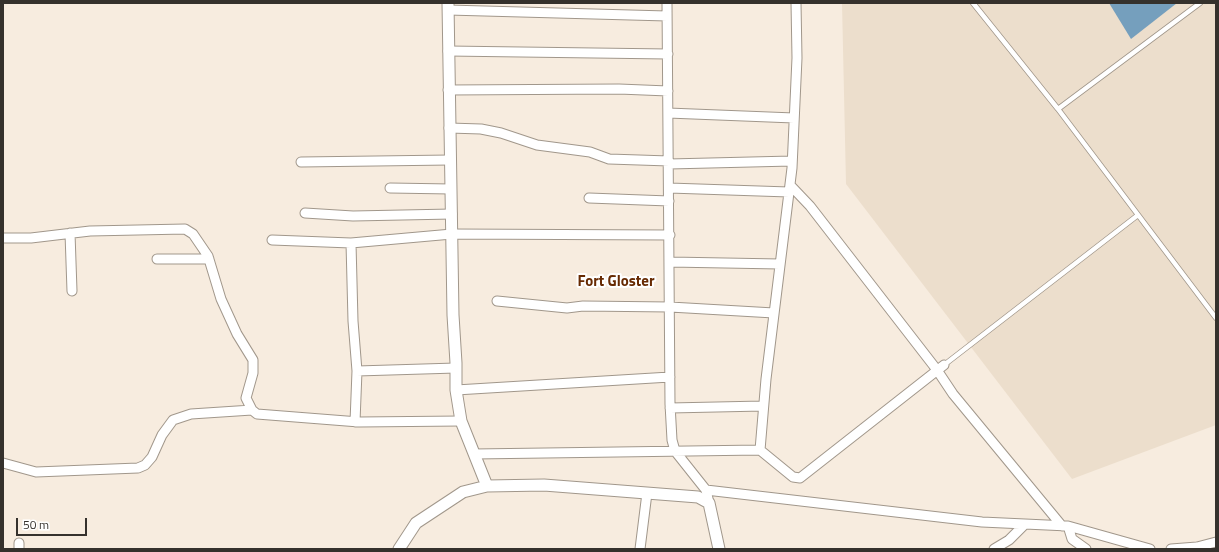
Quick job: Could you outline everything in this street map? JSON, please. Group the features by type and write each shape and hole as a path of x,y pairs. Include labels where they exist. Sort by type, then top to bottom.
{"street":[{"path":"667,3 670,235 670,408 675,451 706,490 719,549"},
{"path":"760,450 792,161 797,58 796,3"},
{"path":"487,486 461,421 456,390 448,90 448,7 668,16"},
{"path":"448,51 668,54"},
{"path":"448,90 619,89 668,91"},
{"path":"668,113 794,118"},
{"path":"449,128 481,129 512,136 537,145 590,152 609,159 669,163 792,161"},
{"path":"301,162 450,160"},
{"path":"390,188 451,189"},
{"path":"669,188 789,188 810,206 941,368 953,394 1065,526 1072,539 1086,549"},
{"path":"589,198 669,201"},
{"path":"305,213 353,216 452,214"},
{"path":"3,238 24,239 90,231 185,229 193,234 204,247 221,299 237,334 253,360 253,373 246,398 252,410 257,414 355,422 461,421"},
{"path":"70,233 72,291"},
{"path":"272,240 351,243 452,234 670,235"},
{"path":"351,243 352,321 357,370 355,422"},
{"path":"156,259 209,259"},
{"path":"670,262 780,264"},
{"path":"497,302 567,308 583,306 670,307 774,313"},
{"path":"357,370 456,368"},
{"path":"474,454 760,450 793,477 800,478 941,368"},
{"path":"456,390 670,377"},
{"path":"670,408 764,406"},
{"path":"3,463 36,472 138,468 145,465 152,457 162,435 174,420 192,414 252,410"},
{"path":"400,549 416,523 463,492 487,486 544,485 698,497 709,503"},
{"path":"706,490 982,522 1065,526 1137,548 1150,549"},
{"path":"640,549 647,493"},
{"path":"994,549 1009,540 1025,524"},
{"path":"1171,549 1198,548 1216,542"}],"lane":[{"path":"973,3 1058,109 1216,318"},
{"path":"1058,109 1200,3"},
{"path":"941,368 1138,215"}],"shaded area":[{"path":"842,3 1216,3 1216,425 1072,479 846,184"}],"water":[{"path":"1109,3 1177,3 1131,39"}],"district":[{"name":"Fort Gloster","path":"616,282"}]}
